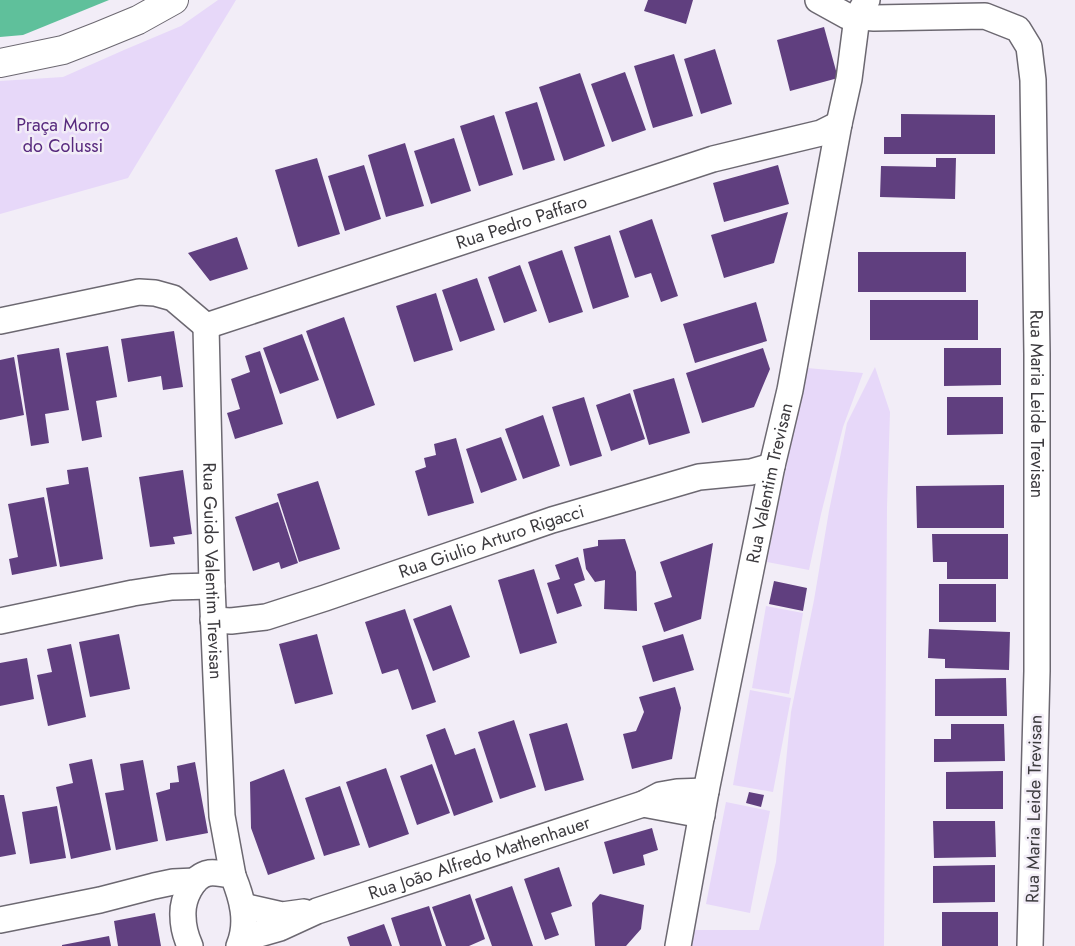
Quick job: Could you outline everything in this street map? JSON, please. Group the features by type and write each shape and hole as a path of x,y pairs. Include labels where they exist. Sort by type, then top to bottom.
{"street":[{"path":"0,63 63,50 138,20 174,0"},
{"name":"Rua Maria Leide Trevisan","path":"818,0 847,16 862,9 874,18 985,16 1018,29 1029,47 1033,80 1038,354 1037,671 1030,946"},
{"name":"Rua Valentim Trevisan","path":"678,946 706,791 772,466 790,390 862,9"},
{"name":"Rua Pedro Paffaro","path":"206,326 713,159 820,133 839,124"},
{"path":"0,321 139,292 155,293 173,298 206,326"},
{"name":"Rua Guido Valentim Trevisan","path":"206,326 213,620 222,816 232,876 243,906 244,925 241,943"},
{"name":"Rua Giulio Arturo Rigacci","path":"213,620 230,621 266,617 552,520 699,477 751,472 772,466"},
{"path":"0,621 133,593 172,587 212,586"},
{"name":"Rua João Alfredo Mathenhauer","path":"241,943 317,911 643,804 660,795 677,792 706,791"},
{"name":"Rua João Alfredo Mathenhauer","path":"643,804 702,815"},
{"name":"Rua Guido Valentim Trevisan","path":"183,915 184,904 188,894 201,877 222,816"},
{"path":"0,920 220,873 232,876"},
{"path":"100,900 154,899 183,915 186,937 190,946"},
{"name":"Rua João Alfredo Mathenhauer","path":"243,906 282,915 317,911"}],"green space":[{"name":"Praça Morro do Colussi","path":"218,0 236,0 128,178 0,214 0,81 63,77 181,26"},
{"path":"875,367 890,412 887,507 884,946 691,946 695,930 759,930 776,862 791,712 847,423"},
{"path":"807,368 863,373 843,427 809,570 767,562"},
{"path":"766,606 803,613 789,694 752,688"},
{"path":"750,690 791,698 773,792 733,785"},
{"path":"726,802 770,811 750,913 706,904"}],"shaded area":[{"path":"0,0 109,0 23,35 0,37"}],"building":[{"path":"648,0 693,0 686,24 644,11"},
{"path":"824,27 838,78 790,91 777,40"},
{"path":"715,49 732,104 701,114 684,59"},
{"path":"674,54 693,116 653,128 634,66"},
{"path":"625,72 646,130 612,142 591,84"},
{"path":"580,73 605,146 564,161 539,87"},
{"path":"537,102 555,160 523,170 505,112"},
{"path":"901,114 995,115 995,154 884,154 884,137 901,137"},
{"path":"494,115 513,175 479,186 460,126"},
{"path":"454,138 471,191 431,204 414,151"},
{"path":"405,143 424,206 386,217 368,155"},
{"path":"317,158 340,234 298,247 275,170"},
{"path":"936,158 956,158 955,199 880,197 881,166 936,167"},
{"path":"364,165 381,219 345,231 328,176"},
{"path":"778,165 789,204 724,222 713,183"},
{"path":"788,212 774,263 724,278 711,235"},
{"path":"652,219 678,296 661,302 651,273 635,278 619,231"},
{"path":"610,235 629,297 593,309 574,247"},
{"path":"237,237 248,269 210,281 188,253"},
{"path":"562,250 583,312 549,323 528,262"},
{"path":"858,252 966,252 966,292 858,292"},
{"path":"520,265 537,311 504,323 488,277"},
{"path":"477,278 495,330 460,342 442,290"},
{"path":"436,293 453,350 414,362 396,306"},
{"path":"870,300 978,300 978,340 870,340"},
{"path":"756,302 767,341 695,363 683,324"},
{"path":"344,317 375,405 337,419 306,331"},
{"path":"174,331 183,387 163,390 161,376 128,382 121,339"},
{"path":"302,334 319,380 280,394 263,348"},
{"path":"108,346 117,397 96,401 102,437 82,441 66,353"},
{"path":"59,348 69,410 45,414 49,443 31,446 17,355"},
{"path":"763,348 770,369 754,407 702,423 686,373"},
{"path":"944,348 1001,348 1001,385 944,386"},
{"path":"260,351 283,424 235,439 227,413 240,409 231,379 250,372 245,356"},
{"path":"14,357 24,415 0,420 0,360"},
{"path":"674,378 690,433 649,445 633,390"},
{"path":"630,393 645,439 611,451 596,405"},
{"path":"584,397 602,456 570,466 552,407"},
{"path":"947,397 1003,397 1003,434 947,435"},
{"path":"543,415 560,466 523,479 505,429"},
{"path":"501,437 517,480 481,493 466,449"},
{"path":"456,438 474,503 428,516 415,471 426,467 424,458 436,455 434,444"},
{"path":"88,467 103,559 60,567 46,488 69,484 67,470"},
{"path":"183,470 192,534 173,537 175,544 150,547 139,477"},
{"path":"318,481 340,549 299,562 277,494"},
{"path":"1004,485 1004,528 917,528 916,486"},
{"path":"44,497 57,566 12,575 9,559 18,557 8,504"},
{"path":"278,502 298,563 281,569 279,562 253,571 235,517"},
{"path":"932,534 1008,534 1008,579 947,579 947,562 933,562"},
{"path":"625,539 636,572 637,611 604,609 605,580 595,582 586,569 583,549 598,546 598,540"},
{"path":"713,543 701,619 664,632 654,603 672,597 660,562"},
{"path":"578,557 585,580 574,584 582,606 557,614 547,583 560,579 555,565"},
{"path":"534,569 557,643 520,654 498,580"},
{"path":"774,581 807,588 803,611 769,604"},
{"path":"939,584 996,584 996,622 939,622"},
{"path":"451,605 470,657 433,671 413,619"},
{"path":"405,609 436,702 412,710 398,669 382,674 365,622"},
{"path":"929,629 1010,632 1009,670 945,668 945,659 928,658"},
{"path":"119,634 130,689 90,697 79,642"},
{"path":"317,634 333,694 295,704 279,644"},
{"path":"683,634 694,670 653,682 642,646"},
{"path":"71,644 86,717 48,726 37,675 52,672 47,649"},
{"path":"27,658 34,699 0,706 0,663"},
{"path":"1006,678 1007,716 935,716 935,679"},
{"path":"675,687 681,708 672,759 632,769 623,734 636,731 644,712 639,697"},
{"path":"514,720 536,787 500,799 478,732"},
{"path":"567,723 584,780 545,791 529,734"},
{"path":"951,724 1004,724 1005,761 934,762 934,739 951,739"},
{"path":"445,728 455,755 475,748 493,802 454,816 426,735"},
{"path":"92,759 111,850 71,859 56,787 73,783 69,764"},
{"path":"143,760 158,841 116,850 105,793 124,790 120,764"},
{"path":"195,762 208,833 166,841 156,793 170,789 170,783 179,782 177,766"},
{"path":"432,764 450,813 417,825 400,776"},
{"path":"386,768 409,834 369,848 346,782"},
{"path":"284,769 315,859 268,875 251,828 250,782"},
{"path":"1003,771 1003,809 946,809 946,772"},
{"path":"340,786 360,845 324,856 305,798"},
{"path":"749,792 764,795 761,807 746,803"},
{"path":"0,795 4,795 16,854 0,857"},
{"path":"57,806 66,858 30,864 22,812"},
{"path":"933,821 995,821 996,857 934,858"},
{"path":"652,828 658,850 643,855 645,865 613,874 604,842"},
{"path":"995,865 995,902 933,903 933,866"},
{"path":"559,867 572,906 551,913 559,935 545,940 524,879"},
{"path":"512,886 533,946 492,946 475,899"},
{"path":"470,894 485,939 469,946 446,946 432,907"},
{"path":"600,894 644,905 641,929 626,946 595,946 592,903"},
{"path":"429,906 442,946 400,946 391,918"},
{"path":"942,912 998,912 998,946 942,946"},
{"path":"155,913 161,946 118,946 114,921"},
{"path":"384,924 392,946 350,946 347,937"},
{"path":"109,936 111,946 62,946 62,945"}]}
